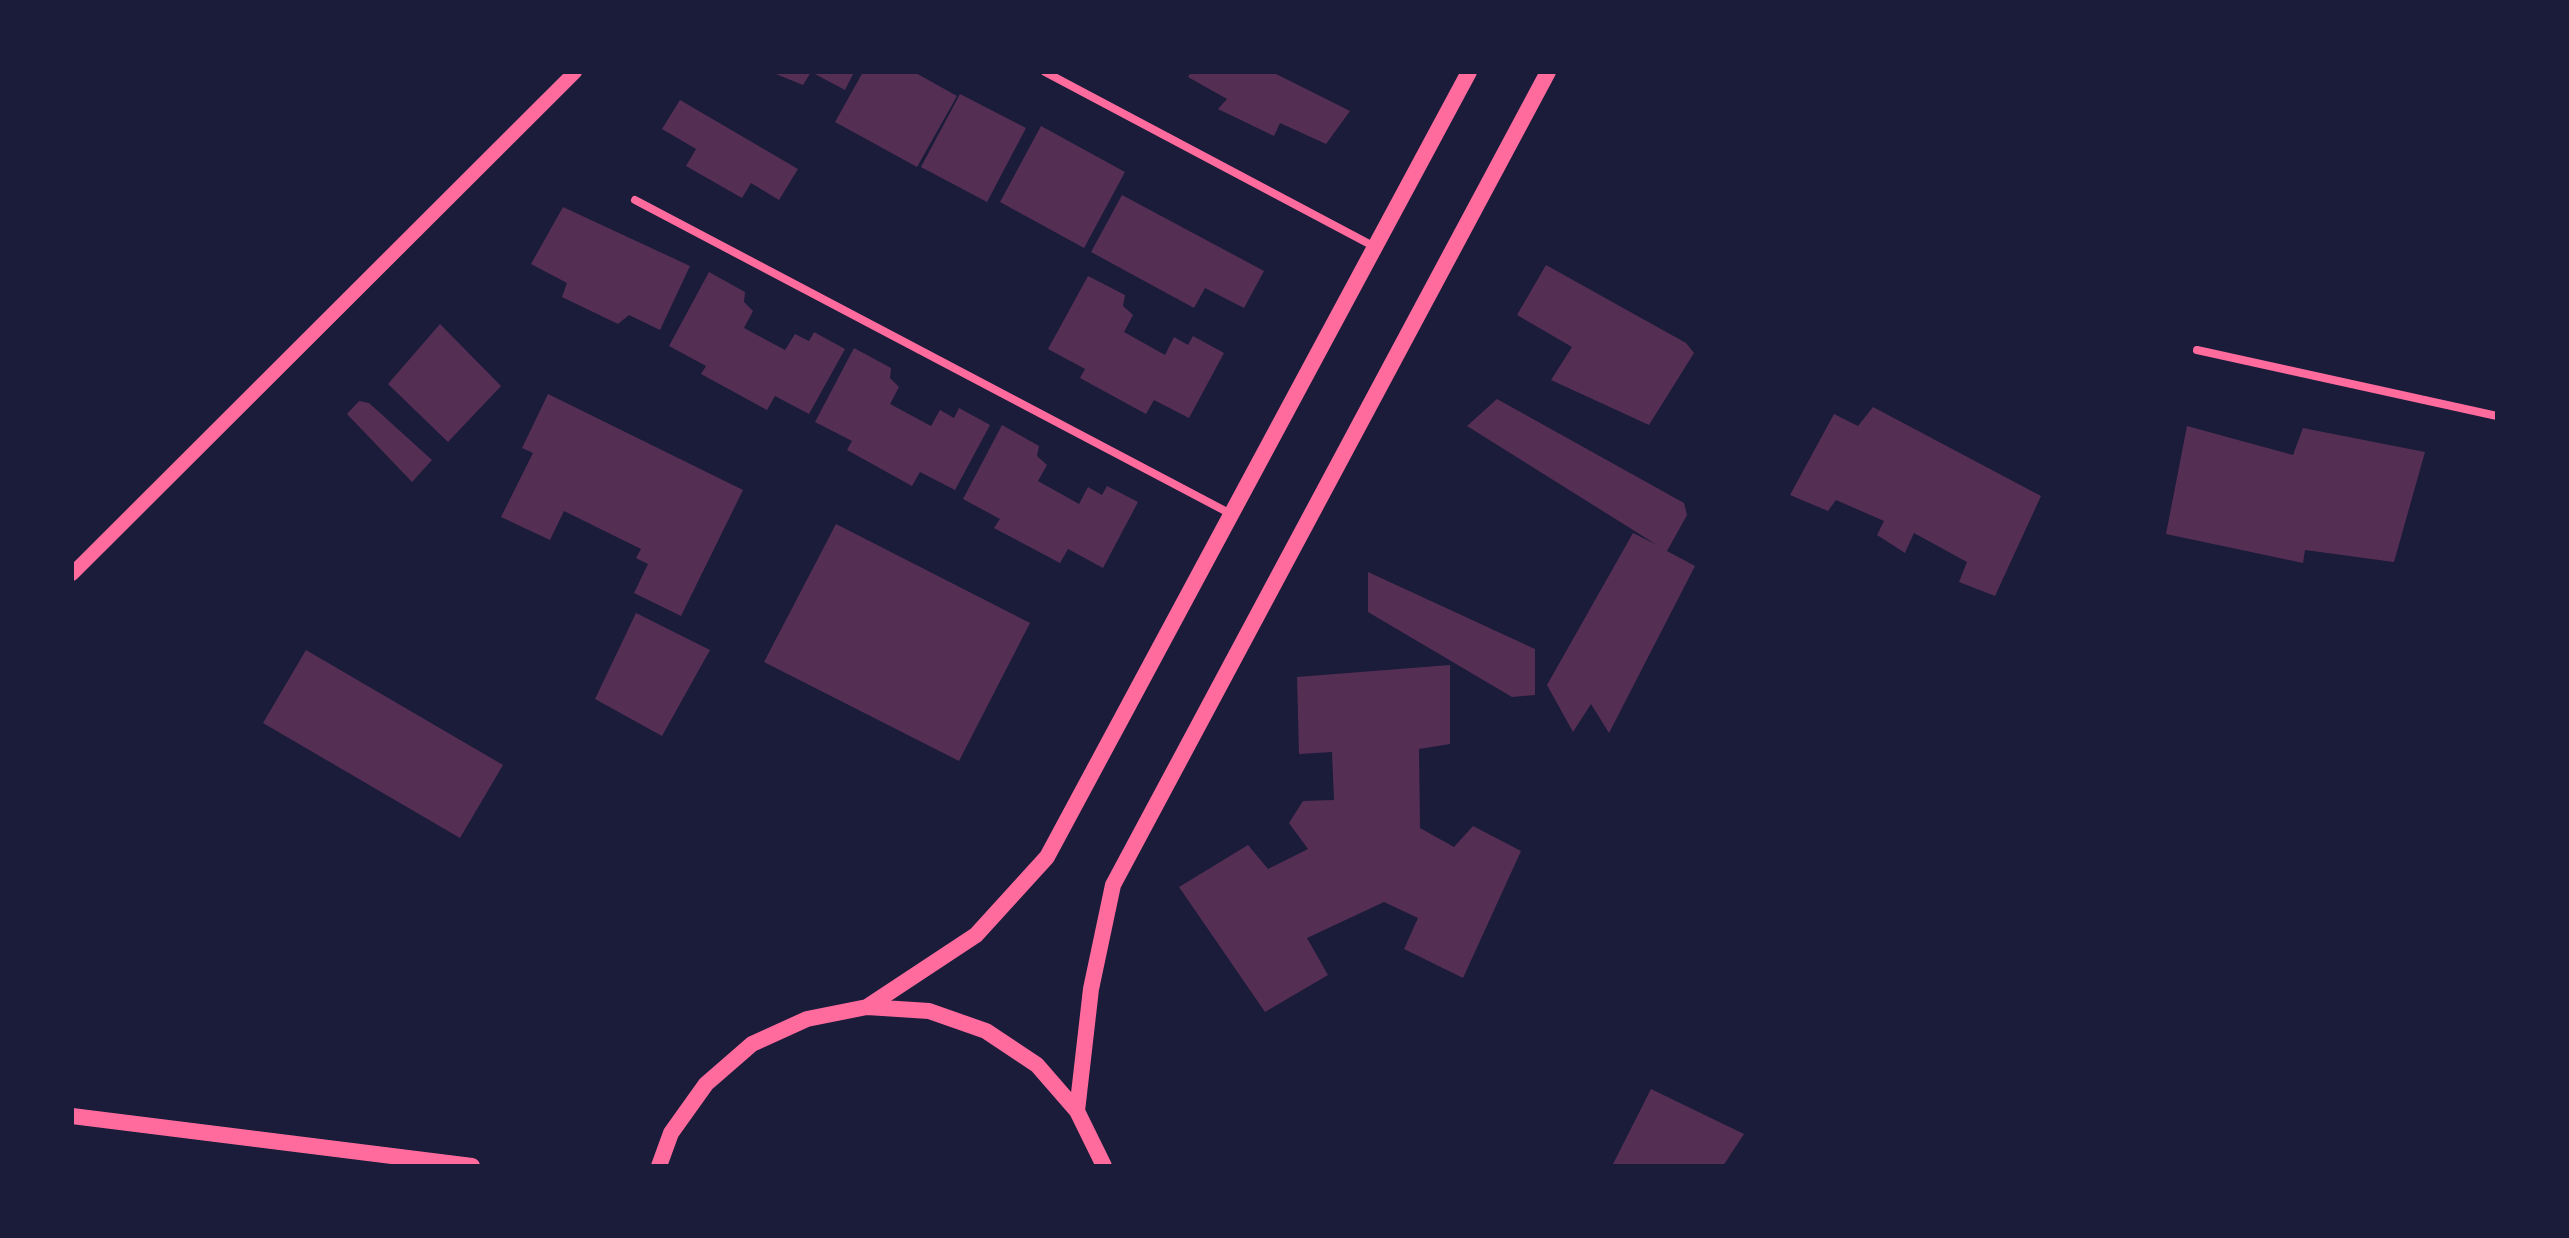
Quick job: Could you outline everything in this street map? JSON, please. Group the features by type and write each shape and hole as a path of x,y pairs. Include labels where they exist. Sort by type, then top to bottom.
{"main road":[{"path":"867,1007 976,935 1047,857 1469,72"},
{"path":"1077,1111 1091,989 1113,885 1548,72"},
{"path":"659,1166 671,1133 706,1084 752,1044 807,1019 867,1007 929,1011 986,1031 1037,1065 1077,1111 1104,1166"},
{"path":"72,1116 472,1166"}],"street":[{"path":"72,574 575,72"},
{"path":"1045,72 1375,247"},
{"path":"635,200 1232,514"},
{"path":"2197,350 2497,416"}],"building":[{"path":"771,72 811,72 803,85"},
{"path":"811,72 854,72 845,90"},
{"path":"863,72 914,72 957,96 917,167 835,122"},
{"path":"1191,72 1272,72 1350,111 1326,144 1280,123 1274,136 1218,109 1227,99 1188,77"},
{"path":"960,94 1026,128 987,202 921,167"},
{"path":"680,100 798,169 779,200 751,183 742,198 686,166 696,149 662,129"},
{"path":"1041,126 1125,172 1084,248 1000,202"},
{"path":"1122,195 1264,271 1244,308 1205,288 1194,308 1091,252"},
{"path":"563,207 690,266 660,330 629,315 618,324 562,297 567,283 531,264"},
{"path":"1546,265 1686,343 1694,353 1649,425 1551,380 1572,347 1517,315"},
{"path":"709,272 745,292 744,302 753,311 744,328 785,350 795,334 809,341 814,332 845,349 809,414 775,396 767,410 701,374 706,366 669,346"},
{"path":"1088,276 1125,295 1123,306 1133,315 1124,332 1165,355 1174,337 1188,345 1193,336 1224,353 1189,418 1154,400 1146,414 1080,378 1085,369 1048,349"},
{"path":"440,324 501,386 448,442 388,384"},
{"path":"854,348 891,368 890,378 899,387 890,404 931,426 940,410 954,418 959,408 990,425 955,490 920,472 912,486 847,450 852,441 815,422"},
{"path":"548,394 743,490 681,616 634,593 648,564 636,558 641,549 564,511 550,540 501,517 533,453 522,448"},
{"path":"1497,399 1684,503 1687,515 1667,551 1695,566 1609,733 1591,704 1573,732 1547,685 1633,533 1657,545 1467,426"},
{"path":"359,401 369,403 432,460 412,482 347,414"},
{"path":"1873,407 2041,496 1995,596 1959,582 1967,562 1914,533 1905,553 1877,535 1884,521 1836,500 1828,511 1790,495 1834,414 1858,426"},
{"path":"1002,425 1039,446 1037,456 1047,465 1038,481 1079,504 1088,487 1102,495 1107,486 1138,502 1103,568 1068,549 1060,563 994,528 1000,519 963,499"},
{"path":"2187,426 2293,455 2303,428 2425,452 2394,562 2305,550 2303,563 2166,534"},
{"path":"836,524 1030,623 959,761 764,662"},
{"path":"1368,572 1535,649 1535,695 1512,697 1368,612"},
{"path":"636,613 710,650 662,736 595,699"},
{"path":"306,650 503,765 460,838 263,723"},
{"path":"1450,665 1450,744 1419,749 1420,828 1454,847 1473,826 1521,851 1463,978 1404,949 1418,918 1384,902 1307,938 1328,975 1265,1012 1179,887 1248,845 1268,869 1308,849 1289,823 1303,801 1334,800 1332,752 1299,754 1297,677"},
{"path":"1651,1089 1744,1134 1723,1166 1612,1166"}]}
